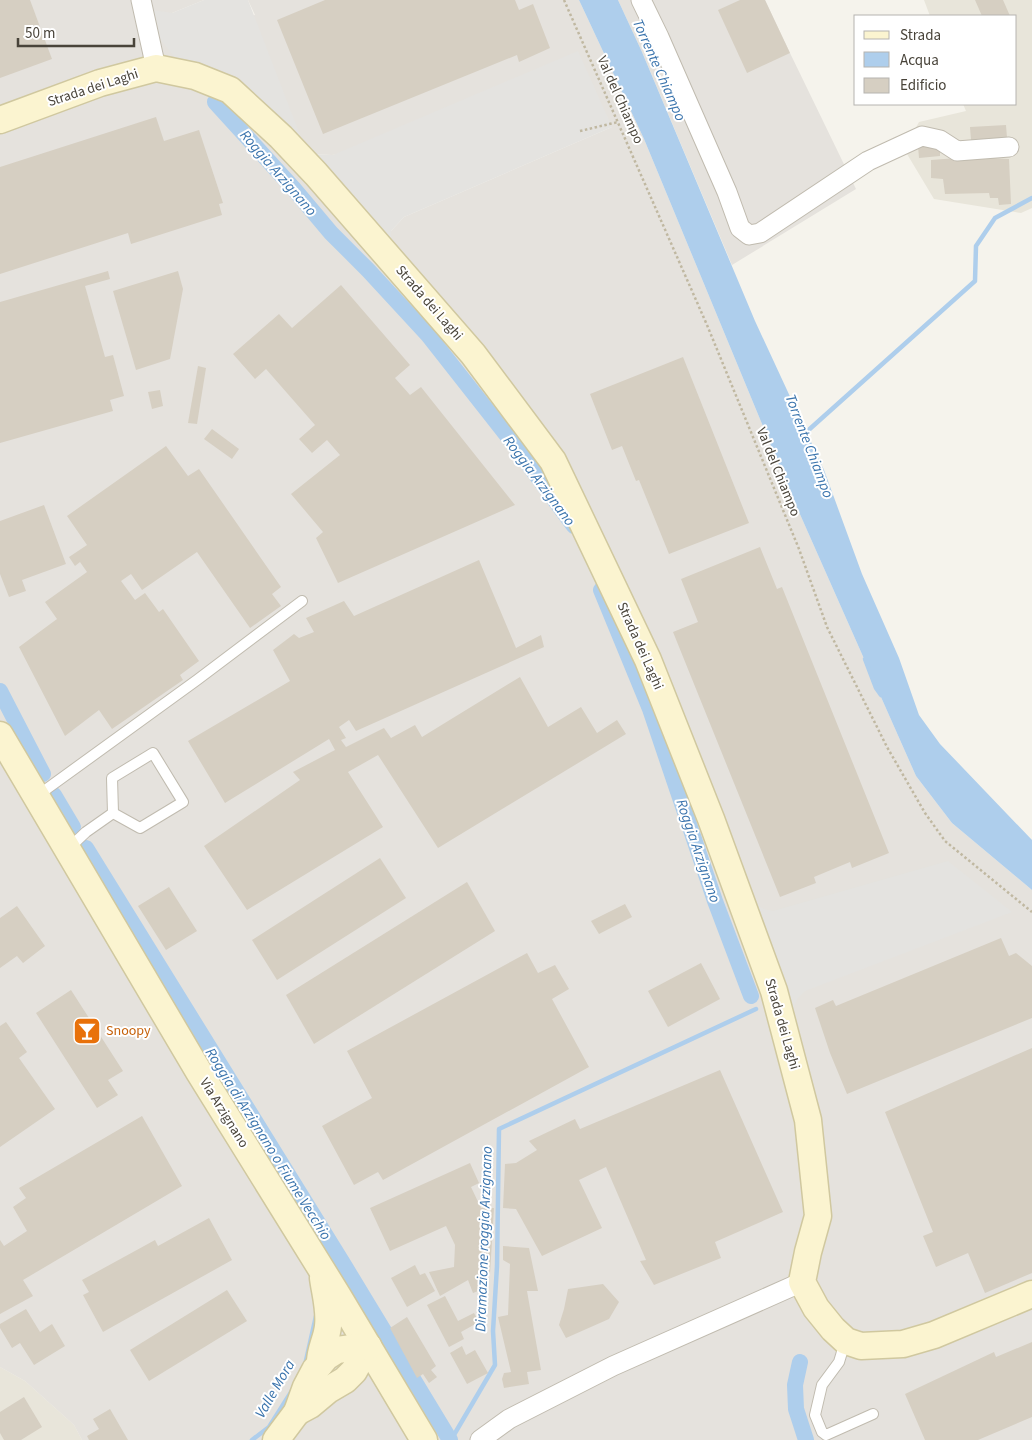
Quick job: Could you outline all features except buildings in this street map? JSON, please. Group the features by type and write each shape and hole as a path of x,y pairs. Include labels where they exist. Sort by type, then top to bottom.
{"street":[{"path":"141,0 156,68"},
{"path":"641,0 719,174 740,228 749,235 760,233 868,161 922,136 940,140 957,151 1010,147"},
{"name":"Strada dei Laghi","path":"0,120 100,83 156,68 195,76 230,90 281,137 316,174 473,354 553,461 648,660 711,819 774,991 808,1120 818,1216 802,1282"},
{"name":"Via Arzignano","path":"0,735 199,1072 321,1268 424,1440"},
{"path":"320,1364 320,1356 328,1326 327,1304 321,1268"},
{"path":"480,1440 509,1419 613,1366 802,1282 816,1308 832,1329 846,1341 861,1346 903,1344 934,1336 1032,1294"},
{"path":"276,1440 297,1412 306,1387 315,1370 326,1357 337,1350 368,1346"},
{"path":"297,1412 310,1405 354,1372 368,1346"},
{"path":"345,1380 358,1380 373,1385 386,1392 406,1410"}],"lane":[{"path":"32,790 197,680 302,602"},
{"path":"153,753 183,802 140,828 113,813 112,778 153,753"},
{"path":"67,849 86,832 113,813"},
{"path":"846,1341 839,1362 822,1385 814,1415 822,1432 826,1435 873,1414"}],"path":[{"name":"Val del Chiampo","path":"564,0 571,12 707,324 795,540 827,627 887,747 925,813 945,840 1032,912"},
{"path":"580,131 618,122"}],"shaded area":[{"path":"0,0 204,0 172,13 161,40 255,15 248,0 579,0 644,139 791,494 916,776 952,823 1032,890 1032,1440 82,1440 74,1425 25,1381 0,1367","holes":["612,127 404,217 391,231 391,245 310,154 332,155"]},
{"path":"204,0 248,0 300,135 291,140 176,59 161,40 153,10 172,13"},
{"path":"618,0 765,0 856,189 732,265"},
{"path":"924,0 1032,0 1032,208 1021,213 934,199 904,149 919,122 966,111 963,105 1017,105 1017,15 930,15"},
{"path":"578,51 612,127 404,217 391,231 391,246 309,154 333,155"},
{"path":"948,861 1012,912 805,991 797,999 792,1012 755,904 773,911"},
{"path":"0,1367 25,1381 74,1425 82,1440 0,1440"}],"water":[{"path":"579,0 618,0 642,52 755,321 824,470 862,574 899,658 919,715 940,744 1032,840 1032,890 952,823 916,776 791,494 644,139"}],"waterway":[{"name":"Roggia Arzignano","path":"215,102 331,233 428,335 509,438 574,526"},
{"path":"803,435 975,281 976,246 995,218 1032,198"},
{"name":"Roggia Arzignano","path":"601,590 650,709 715,901 751,996"},
{"name":"Torrente Chiampo","path":"865,659 876,688 881,695"},
{"name":"Roggia di Arzignano o Fiume Vecchio","path":"0,691 43,774"},
{"name":"Roggia di Arzignano o Fiume Vecchio","path":"54,795 73,827"},
{"name":"Roggia di Arzignano o Fiume Vecchio","path":"86,848 450,1440"},
{"name":"Diramazione roggia Arzignano","path":"451,1440 495,1365 493,1331 497,1266 499,1129 756,1009"},
{"name":"Valle Mora","path":"305,1365 316,1316"},
{"name":"Roggia Arzignano","path":"800,1362 795,1385 796,1409 806,1440"},
{"name":"Valle Mora","path":"252,1440 269,1427 293,1389"}],"place":[{"name":"Snoopy","path":"87,1031"}]}
